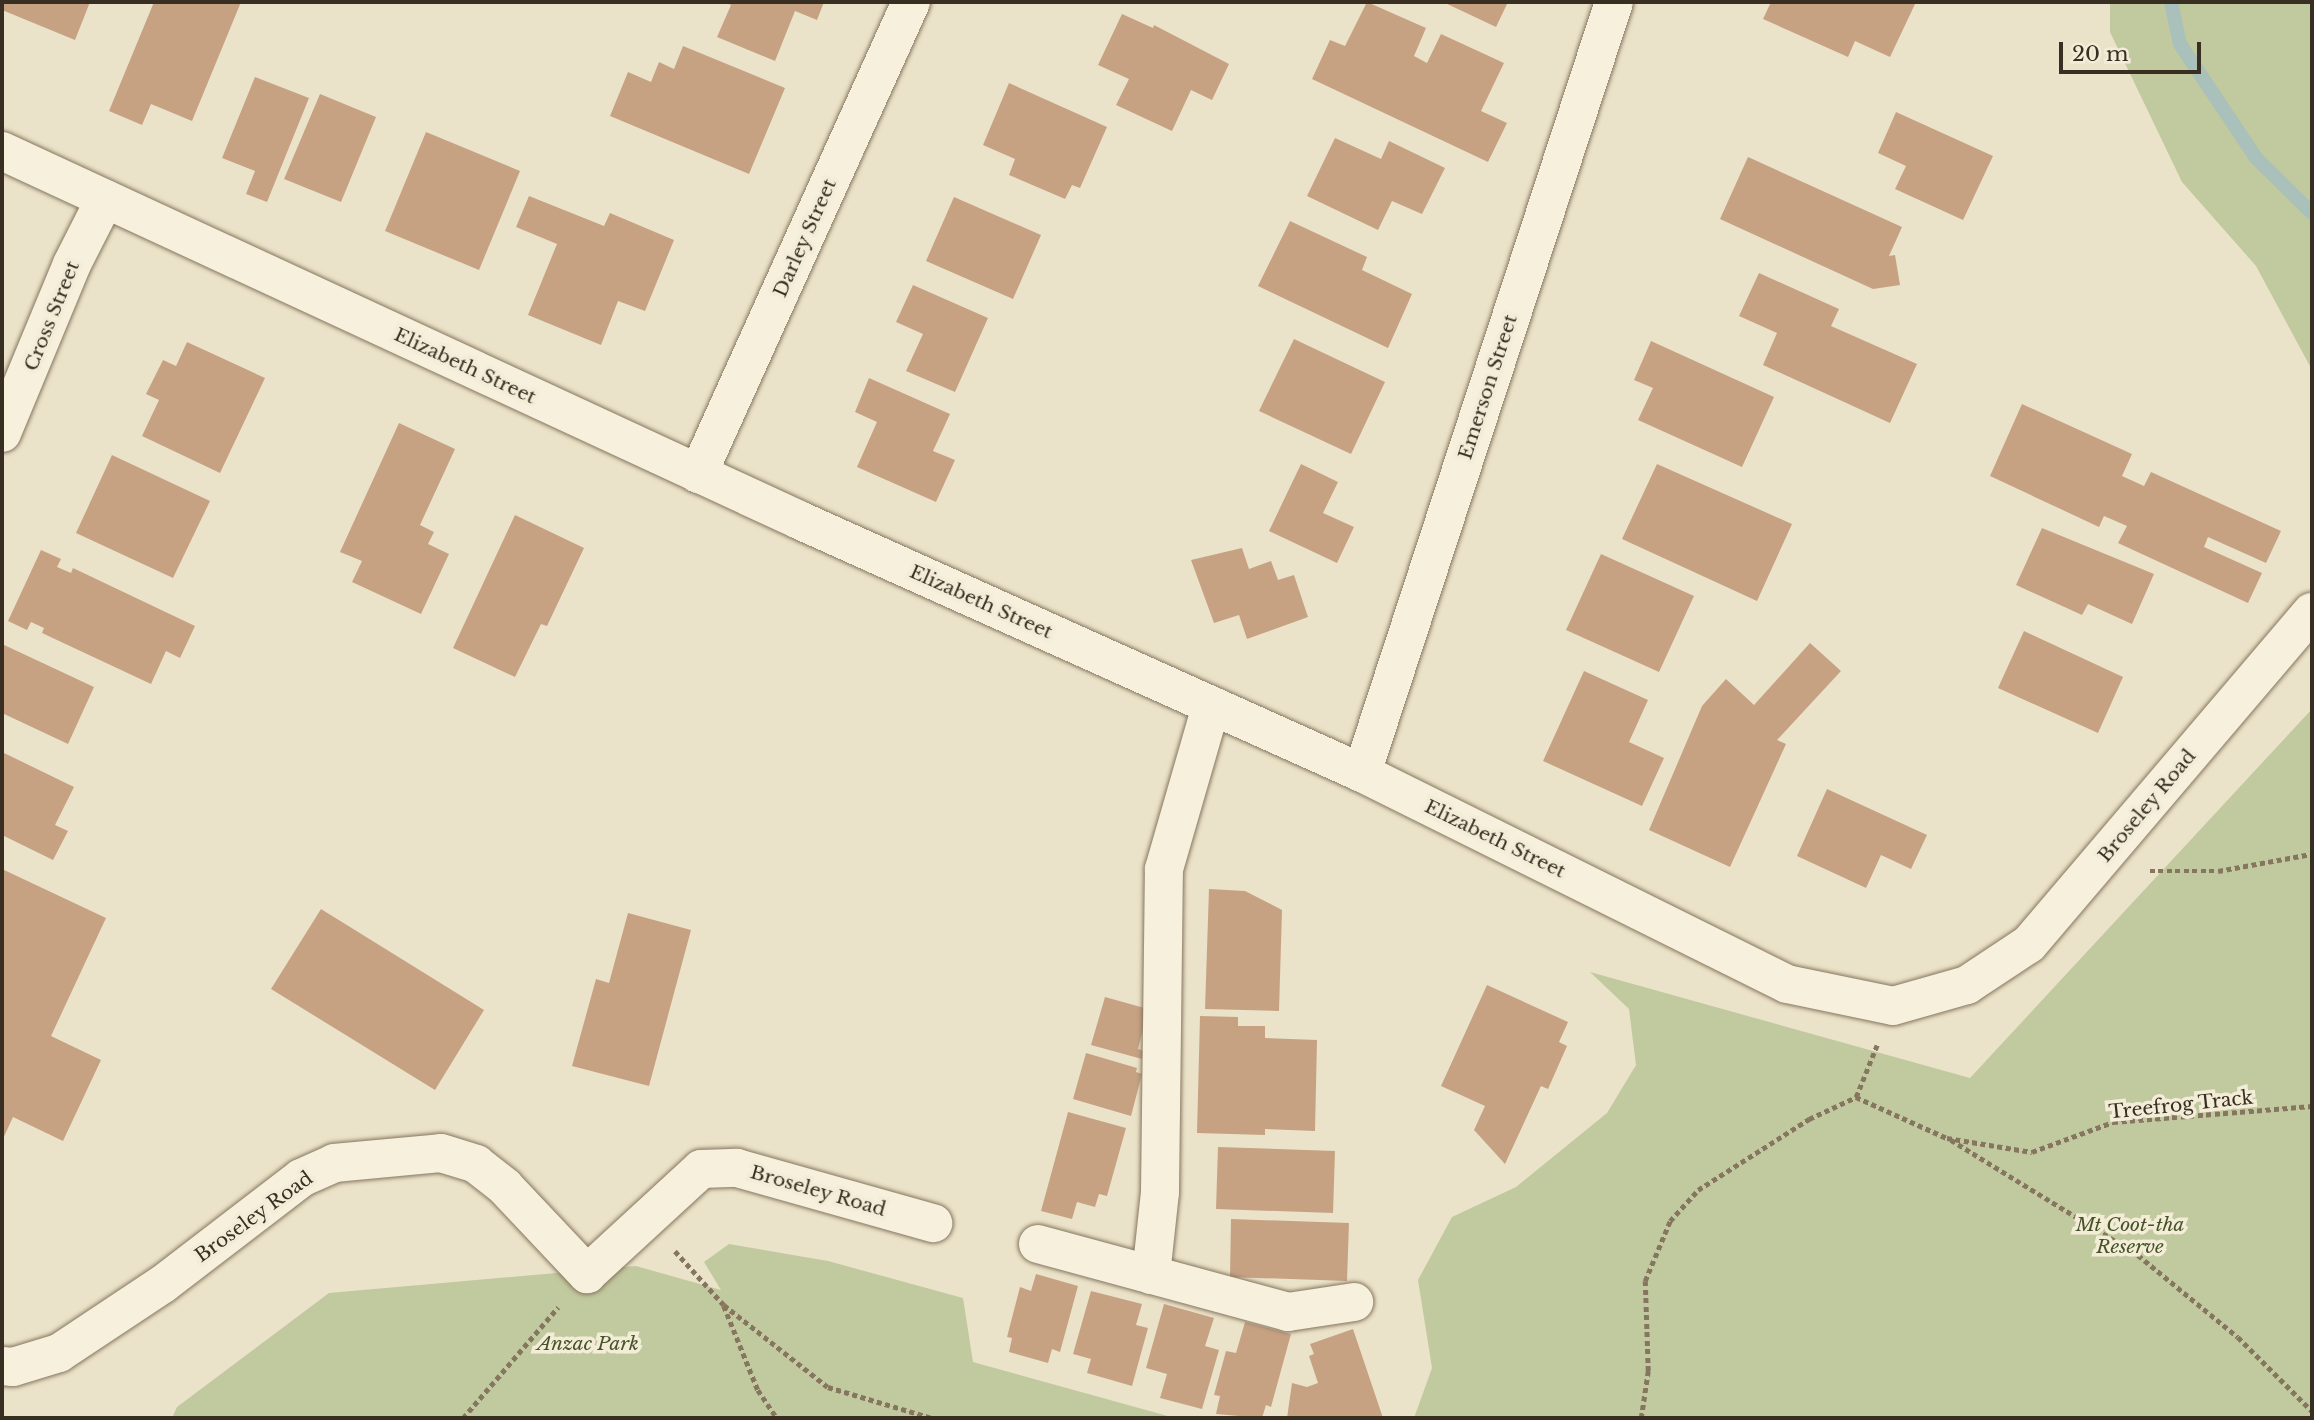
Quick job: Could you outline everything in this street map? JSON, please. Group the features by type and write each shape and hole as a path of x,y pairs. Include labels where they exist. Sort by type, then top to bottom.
{"street":[{"name":"Darley Street","path":"698,474 911,2"},
{"name":"Emerson Street","path":"1362,773 1614,2"},
{"name":"Elizabeth Street","path":"2,151 698,474 1362,773 1787,984 1893,1006 1967,985"},
{"name":"Cross Street","path":"2,433 72,264 105,199"},
{"name":"Broseley Road","path":"1967,985 2029,944 2312,612"},
{"path":"1151,1275 1160,1167 1164,869 1211,706"},
{"name":"Broseley Road","path":"7,1366 59,1353 163,1284 302,1178 334,1163 441,1153 476,1164 505,1186 587,1274 683,1181 701,1169 737,1168 933,1223"},
{"path":"1038,1244 1288,1312 1354,1302"}],"path":[{"path":"2091,872 2218,871 2312,854"},
{"path":"1641,1418 1647,1371 1645,1281 1670,1221 1698,1190 1810,1118 1856,1097 1893,1006"},
{"name":"Treefrog Track","path":"1856,1097 1947,1138 2032,1152 2113,1122 2312,1105"},
{"path":"1947,1138 2138,1255 2238,1337 2312,1411"},
{"path":"645,1218 724,1305 828,1387 932,1418"},
{"path":"463,1418 587,1274"},
{"path":"724,1305 758,1390 777,1418"}],"green space":[{"path":"2110,2 2312,2 2312,370 2256,266 2182,182 2110,32"},
{"name":"Mt Coot-tha Reserve","path":"2312,709 2312,1418 1414,1418 1432,1368 1418,1280 1452,1217 1516,1187 1607,1113 1636,1065 1629,1009 1590,972 1970,1078"},
{"name":"Anzac Park","path":"729,1244 828,1261 963,1298 973,1362 1175,1418 172,1418 177,1407 329,1293 636,1266 721,1290 704,1262"}],"building":[{"path":"2,2 90,2 75,40 2,10"},
{"path":"154,2 241,2 192,121 151,104 142,125 109,111"},
{"path":"724,2 824,2 817,20 795,11 775,61 717,37 731,5"},
{"path":"1367,2 1426,28 1414,56 1427,63 1441,34 1504,63 1481,111 1507,123 1488,162 1312,79 1330,40 1345,46"},
{"path":"1443,2 1508,2 1496,27"},
{"path":"1771,2 1916,2 1890,57 1855,41 1848,57 1763,19"},
{"path":"1122,14 1153,28 1154,25 1229,64 1212,100 1191,90 1172,131 1116,105 1129,79 1098,65"},
{"path":"683,46 785,88 749,174 610,116 628,72 651,82 659,62 674,69"},
{"path":"255,77 309,98 267,202 246,194 255,171 222,158"},
{"path":"1009,83 1107,127 1080,188 1072,185 1065,199 1009,175 1015,159 983,145"},
{"path":"320,94 376,117 341,202 284,179"},
{"path":"1896,112 1993,156 1963,220 1895,189 1906,166 1878,153"},
{"path":"426,132 520,171 479,270 385,231"},
{"path":"1335,138 1381,159 1389,141 1445,168 1422,214 1392,201 1378,230 1307,196"},
{"path":"1748,157 1902,227 1889,256 1895,255 1900,285 1873,289 1720,219"},
{"path":"529,196 604,226 610,213 674,240 645,311 618,301 601,345 528,315 557,244 516,227"},
{"path":"954,197 1041,235 1013,299 926,261"},
{"path":"1290,221 1367,257 1362,270 1412,294 1388,348 1258,286"},
{"path":"1759,273 1839,309 1831,326 1917,364 1890,423 1763,365 1777,333 1739,316"},
{"path":"913,285 988,318 955,392 906,371 923,334 896,322"},
{"path":"1294,339 1385,382 1351,454 1259,411"},
{"path":"1651,341 1774,397 1742,467 1638,420 1653,388 1634,380"},
{"path":"187,342 265,378 220,473 142,436 159,400 146,394 163,360 176,366"},
{"path":"869,378 950,414 933,451 955,460 936,502 857,467 877,422 855,412"},
{"path":"2022,404 2132,454 2122,476 2144,486 2151,472 2281,531 2266,563 2208,537 2204,547 2262,573 2248,603 2118,543 2127,526 2104,516 2099,527 1990,476"},
{"path":"399,423 455,449 420,525 434,532 428,544 449,554 421,614 352,582 362,561 340,552"},
{"path":"112,455 210,501 173,578 76,533"},
{"path":"1301,464 1338,482 1323,513 1354,527 1337,563 1269,531"},
{"path":"1657,464 1792,524 1757,601 1622,539"},
{"path":"515,515 584,548 547,626 541,624 515,677 453,648"},
{"path":"2042,528 2154,574 2132,624 2088,604 2082,615 2016,585"},
{"path":"1242,548 1249,569 1271,561 1278,580 1294,575 1308,617 1247,639 1239,615 1214,623 1191,560"},
{"path":"41,550 61,559 57,567 71,573 73,568 195,626 180,658 166,651 151,684 42,633 44,628 31,622 27,630 8,621"},
{"path":"1601,554 1694,596 1659,672 1566,630"},
{"path":"2024,631 2123,677 2098,733 1998,688"},
{"path":"1810,643 1841,671 1777,740 1786,744 1730,867 1649,830 1702,706 1726,679 1754,705"},
{"path":"2,644 94,687 68,744 2,713"},
{"path":"1584,671 1648,700 1629,742 1664,758 1642,806 1543,761"},
{"path":"2,752 74,787 55,825 68,831 53,860 2,835"},
{"path":"1827,789 1927,835 1911,869 1881,855 1866,888 1797,856"},
{"path":"2,869 106,918 51,1036 101,1060 63,1141 13,1117 2,1141"},
{"path":"1209,889 1245,891 1282,910 1279,1011 1205,1009"},
{"path":"321,909 484,1010 435,1090 271,989"},
{"path":"628,913 691,930 649,1086 572,1066 596,979 609,983"},
{"path":"1487,985 1568,1022 1559,1042 1567,1046 1548,1089 1541,1086 1505,1164 1474,1130 1485,1106 1441,1086"},
{"path":"1105,997 1148,1009 1138,1049 1144,1051 1142,1059 1091,1045"},
{"path":"1200,1016 1238,1017 1238,1026 1265,1026 1265,1038 1317,1040 1315,1131 1265,1129 1265,1135 1197,1133"},
{"path":"1086,1053 1137,1068 1136,1072 1142,1074 1131,1116 1073,1099"},
{"path":"1068,1112 1126,1128 1107,1196 1099,1194 1095,1207 1077,1202 1072,1219 1041,1211"},
{"path":"1218,1147 1335,1151 1333,1213 1216,1209"},
{"path":"1231,1219 1349,1223 1347,1281 1230,1277"},
{"path":"1036,1274 1078,1286 1060,1352 1052,1349 1048,1363 1009,1352 1012,1338 1007,1337 1020,1287 1031,1291"},
{"path":"1091,1291 1142,1304 1136,1325 1148,1328 1132,1386 1087,1373 1091,1359 1073,1354"},
{"path":"1164,1304 1214,1318 1205,1346 1219,1350 1202,1409 1160,1398 1167,1374 1146,1368"},
{"path":"1245,1322 1291,1334 1271,1407 1266,1405 1262,1418 1216,1414 1220,1396 1214,1395 1226,1351 1236,1353"},
{"path":"1353,1329 1383,1418 1287,1418 1292,1383 1307,1387 1318,1383 1309,1356 1314,1354 1310,1344"}],"waterway":[{"path":"2171,2 2180,44 2256,158 2312,213"}]}
